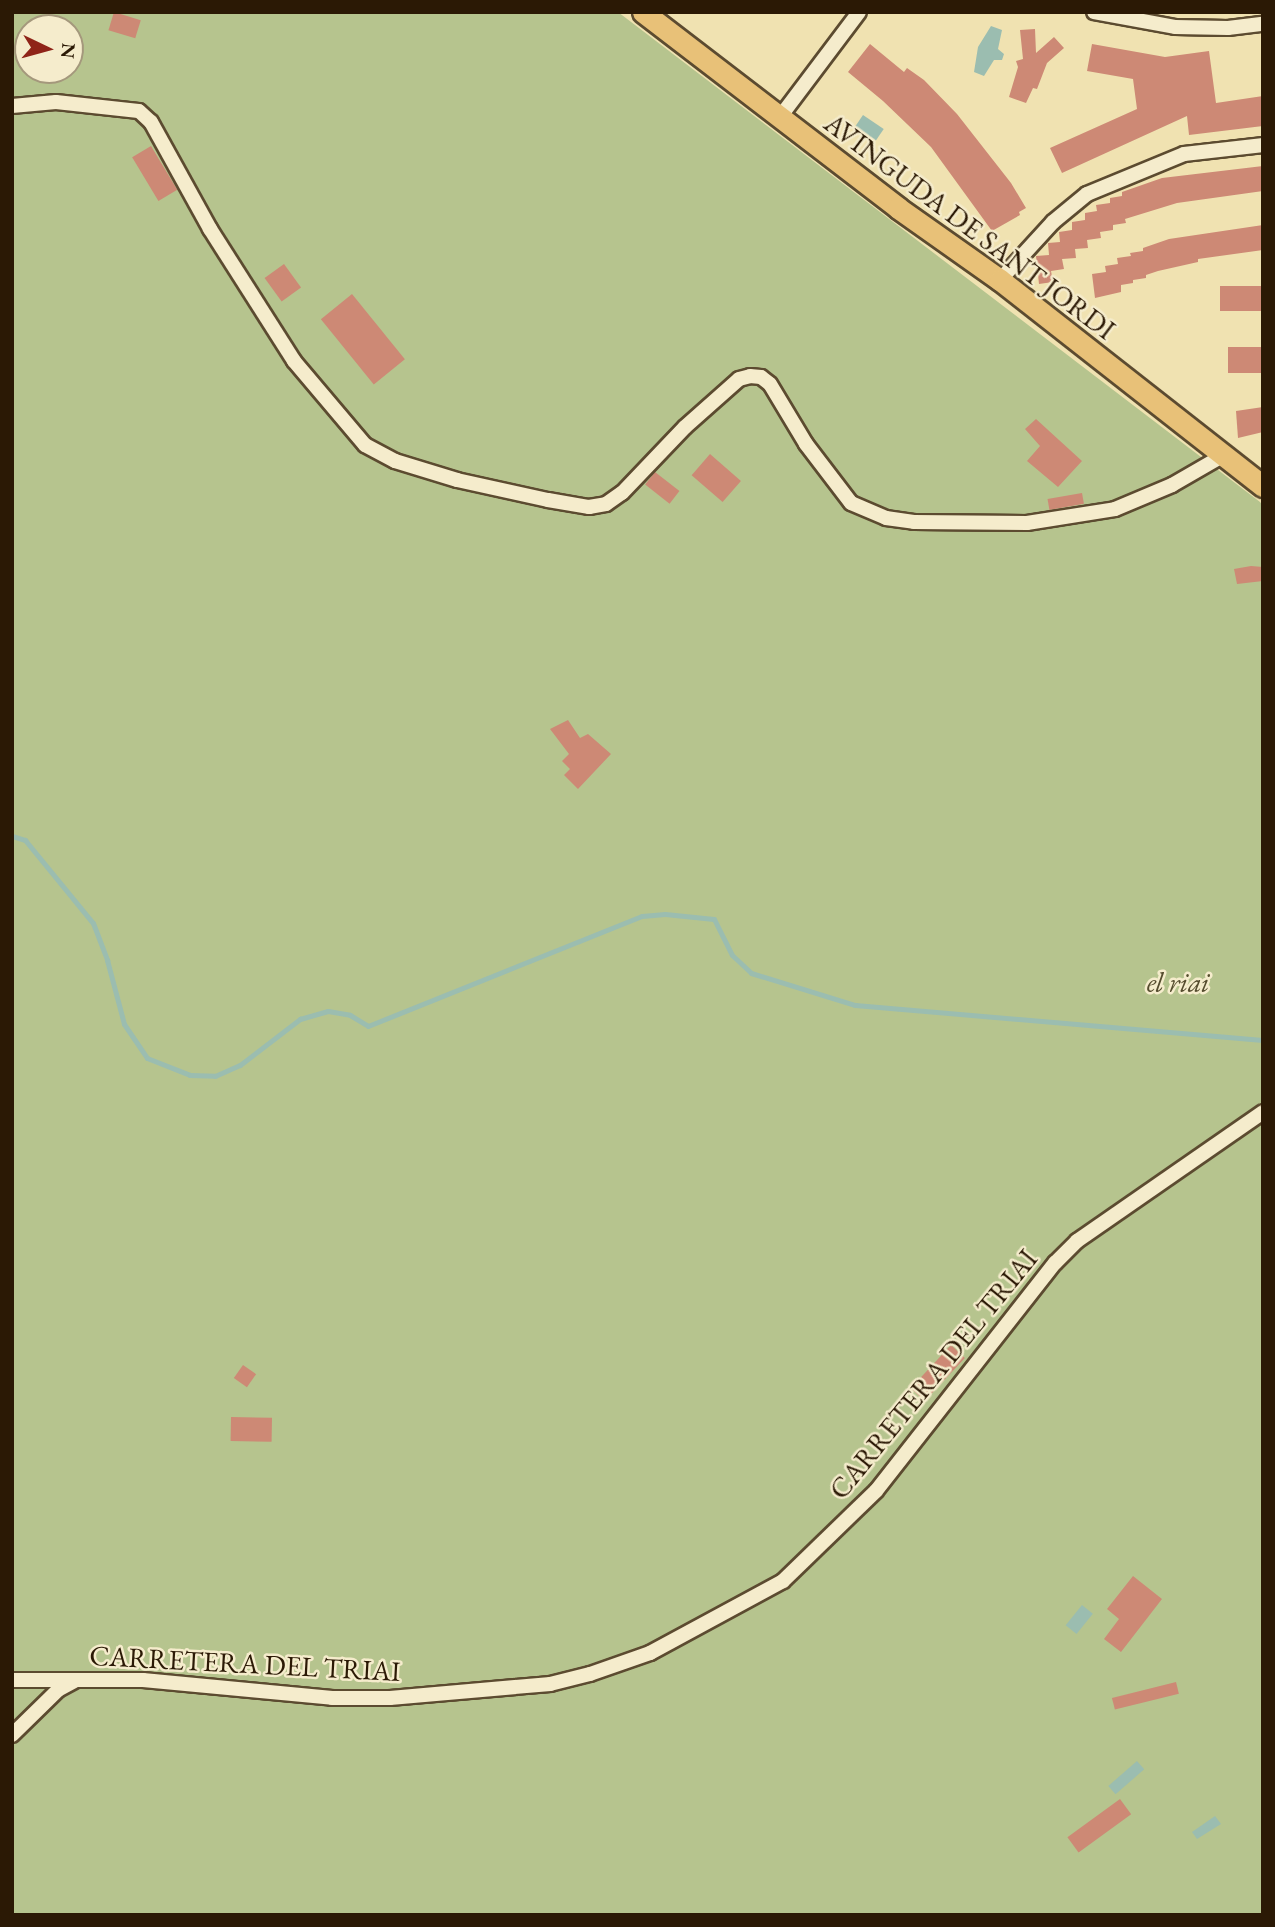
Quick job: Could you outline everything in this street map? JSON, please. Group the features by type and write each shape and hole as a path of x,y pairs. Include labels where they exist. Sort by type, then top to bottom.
{"main road":[{"name":"AVINGUDA DE SANT JORDI","path":"643,12 898,208 1000,280 1263,486"}],"street":[{"path":"780,117 859,12"},
{"path":"1094,12 1175,27 1228,28 1263,24"},
{"path":"12,106 56,102 139,111 151,122 211,229 294,361 365,444 395,461 457,480 589,507 606,504 622,493 694,419 738,379 750,376 761,377 770,384 806,444 851,503 886,518 914,522 1027,523 1115,509 1172,485 1224,455"},
{"path":"1000,280 1053,222 1087,194 1184,154 1263,145"},
{"name":"CARRETERA DEL TRIAI","path":"12,1680 143,1680 332,1698 390,1698 550,1684 590,1674 650,1653 783,1581 876,1491 1055,1263 1077,1241 1263,1112"},
{"path":"12,1735 58,1690 78,1679"}],"green space":[{"name":"el riai","path":"12,12 618,12 1263,506 1263,1915 12,1915"}],"shaded area":[{"path":"991,26 1002,30 998,49 1004,54 1002,60 994,60 984,76 974,72 978,47"},
{"path":"863,115 884,129 876,141 855,127"},
{"path":"1082,1605 1093,1614 1077,1634 1066,1625"},
{"path":"1137,1761 1144,1769 1116,1794 1108,1786"},
{"path":"1215,1816 1221,1824 1197,1839 1192,1832"}],"building":[{"path":"114,12 141,20 135,38 108,30"},
{"path":"1035,29 1036,53 1054,37 1064,48 1047,63 1037,89 1033,88 1026,103 1009,97 1018,67 1016,61 1023,59 1020,30"},
{"path":"870,44 904,72 907,68 924,80 957,114 1011,183 1026,208 1019,212 1020,215 992,231 931,147 848,72"},
{"path":"1092,44 1165,57 1209,51 1216,103 1263,96 1263,126 1189,135 1187,116 1062,173 1050,148 1137,109 1133,79 1087,71"},
{"path":"151,146 177,190 158,201 132,157"},
{"path":"1263,166 1263,191 1177,203 1125,219 1126,223 1113,225 1113,230 1100,232 1101,238 1087,240 1088,248 1075,249 1076,258 1062,259 1064,269 1051,271 1053,282 1039,284 1036,256 1049,255 1048,243 1060,242 1059,232 1072,230 1072,222 1085,220 1085,213 1097,211 1096,205 1110,203 1110,198 1122,196 1122,192 1162,178"},
{"path":"1263,225 1263,250 1198,259 1198,262 1158,271 1146,275 1146,278 1133,280 1133,283 1121,285 1121,292 1095,298 1092,274 1106,272 1105,266 1118,264 1117,258 1131,256 1130,253 1143,251 1143,248 1169,239"},
{"path":"284,264 301,287 282,302 265,278"},
{"path":"1220,286 1263,286 1263,311 1220,311"},
{"path":"352,294 405,359 374,384 321,319"},
{"path":"1228,347 1263,347 1263,373 1228,373"},
{"path":"1263,407 1263,432 1238,438 1236,411"},
{"path":"1036,419 1082,461 1058,487 1027,461 1040,446 1025,429"},
{"path":"710,454 741,481 723,502 692,475"},
{"path":"655,472 679,491 670,504 645,485"},
{"path":"1082,493 1084,504 1049,510 1048,499"},
{"path":"1263,567 1263,581 1237,584 1234,569"},
{"path":"568,720 580,738 588,734 611,754 578,789 564,775 570,769 562,761 569,754 550,729"},
{"path":"951,1345 965,1358 925,1401 911,1388"},
{"path":"243,1365 256,1374 247,1387 234,1378"},
{"path":"231,1417 272,1418 272,1442 231,1441"},
{"path":"1133,1576 1162,1599 1121,1652 1104,1639 1119,1619 1107,1609"},
{"path":"1176,1682 1179,1694 1115,1710 1112,1698"},
{"path":"1120,1799 1131,1814 1079,1853 1067,1837"}],"waterway":[{"path":"12,836 25,840 93,923 107,960 124,1024 147,1058 190,1075 215,1076 240,1065 300,1019 328,1011 350,1015 368,1026 642,916 665,914 714,919 732,955 751,973 855,1005 1263,1040"}]}
